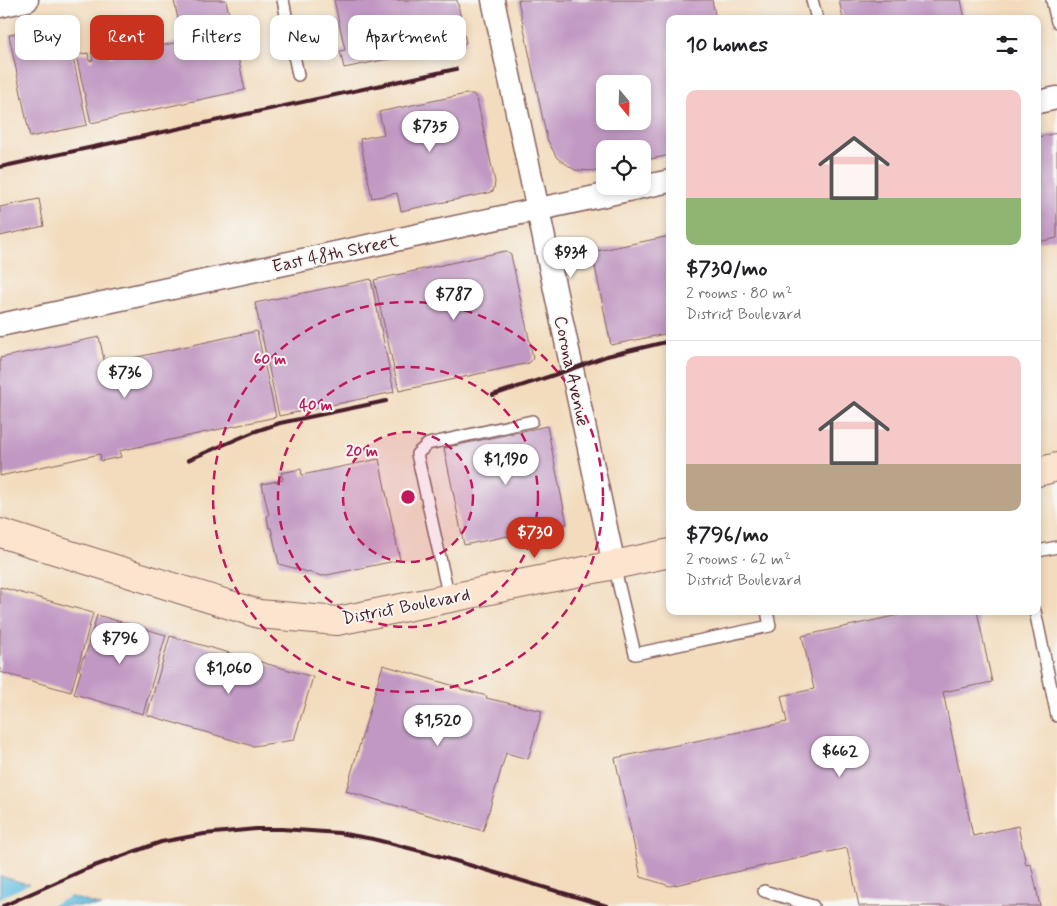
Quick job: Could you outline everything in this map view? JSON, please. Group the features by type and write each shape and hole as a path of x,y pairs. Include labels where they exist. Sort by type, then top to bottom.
{"main road":[{"path":"1041,471 1057,467"},
{"name":"District Boulevard","path":"0,533 259,614 337,621 666,554"}],"street":[{"path":"0,6 27,0"},
{"name":"Corona Avenue","path":"493,0 614,565"},
{"path":"1041,101 1057,98"},
{"name":"East 48th Street","path":"0,325 666,182"}],"lane":[{"path":"283,0 298,76"},
{"path":"812,0 815,15"},
{"path":"1052,0 1057,22"},
{"path":"449,598 417,454 428,444 532,421"},
{"path":"1041,550 1057,547"},
{"path":"614,565 634,654 770,626 768,615"},
{"path":"1036,615 1057,716"},
{"path":"764,891 813,906"}],"water":[{"path":"0,876 102,906 0,906"}],"pier":[{"path":"32,883 73,895 50,906 0,906 0,898"}],"building":[{"path":"226,0 229,15 177,15 174,1"},
{"path":"334,0 457,0 460,15 348,15 348,60 383,60 344,68 340,51 345,50"},
{"path":"518,0 712,0 715,15 666,15 666,156 651,159 651,140 596,140 596,171 575,170 557,158 547,139"},
{"path":"839,0 961,0 964,15 842,15"},
{"path":"15,34 15,60 74,60 87,125 30,137 9,35"},
{"path":"174,43 174,60 239,60 245,90 91,123 77,60 80,60 80,54 88,53 89,61 164,60 164,45"},
{"path":"473,94 477,99 495,182 493,191 401,211 397,193 372,198 360,139 384,134 379,112"},
{"path":"1057,133 1057,238 1041,241 1041,136"},
{"path":"39,199 44,226 0,236 0,207"},
{"path":"666,237 666,334 611,345 592,252"},
{"path":"505,251 511,255 533,357 532,360 529,363 399,391 374,280"},
{"path":"371,279 394,392 279,416 255,303"},
{"path":"257,331 276,417 119,451 121,457 101,461 100,454 0,476 0,358 99,337 105,364"},
{"path":"547,426 567,524 464,545 444,448"},
{"path":"379,459 400,560 322,576 279,564 271,528 269,528 267,516 269,515 262,484 283,480 281,473 301,469 302,475"},
{"path":"0,587 93,613 71,692 0,672"},
{"path":"97,615 166,635 143,714 74,694 81,671 79,670 83,657 85,657"},
{"path":"899,615 978,615 992,682 943,692 973,836 1018,826 1026,865 1031,864 1040,906 859,906 847,848 670,886 641,877 615,758 787,722 781,696 814,689 802,636"},
{"path":"170,636 313,677 294,740 253,746 147,715"},
{"path":"383,665 487,696 486,698 542,711 528,759 506,753 483,831 346,791"}],"railway":[{"path":"0,167 456,69"},
{"path":"493,395 607,356 666,342"},
{"path":"188,460 256,431 280,423 386,401"},
{"path":"3,906 86,869 161,842 204,834 256,829 339,833 373,839 432,854 607,906"}]}
